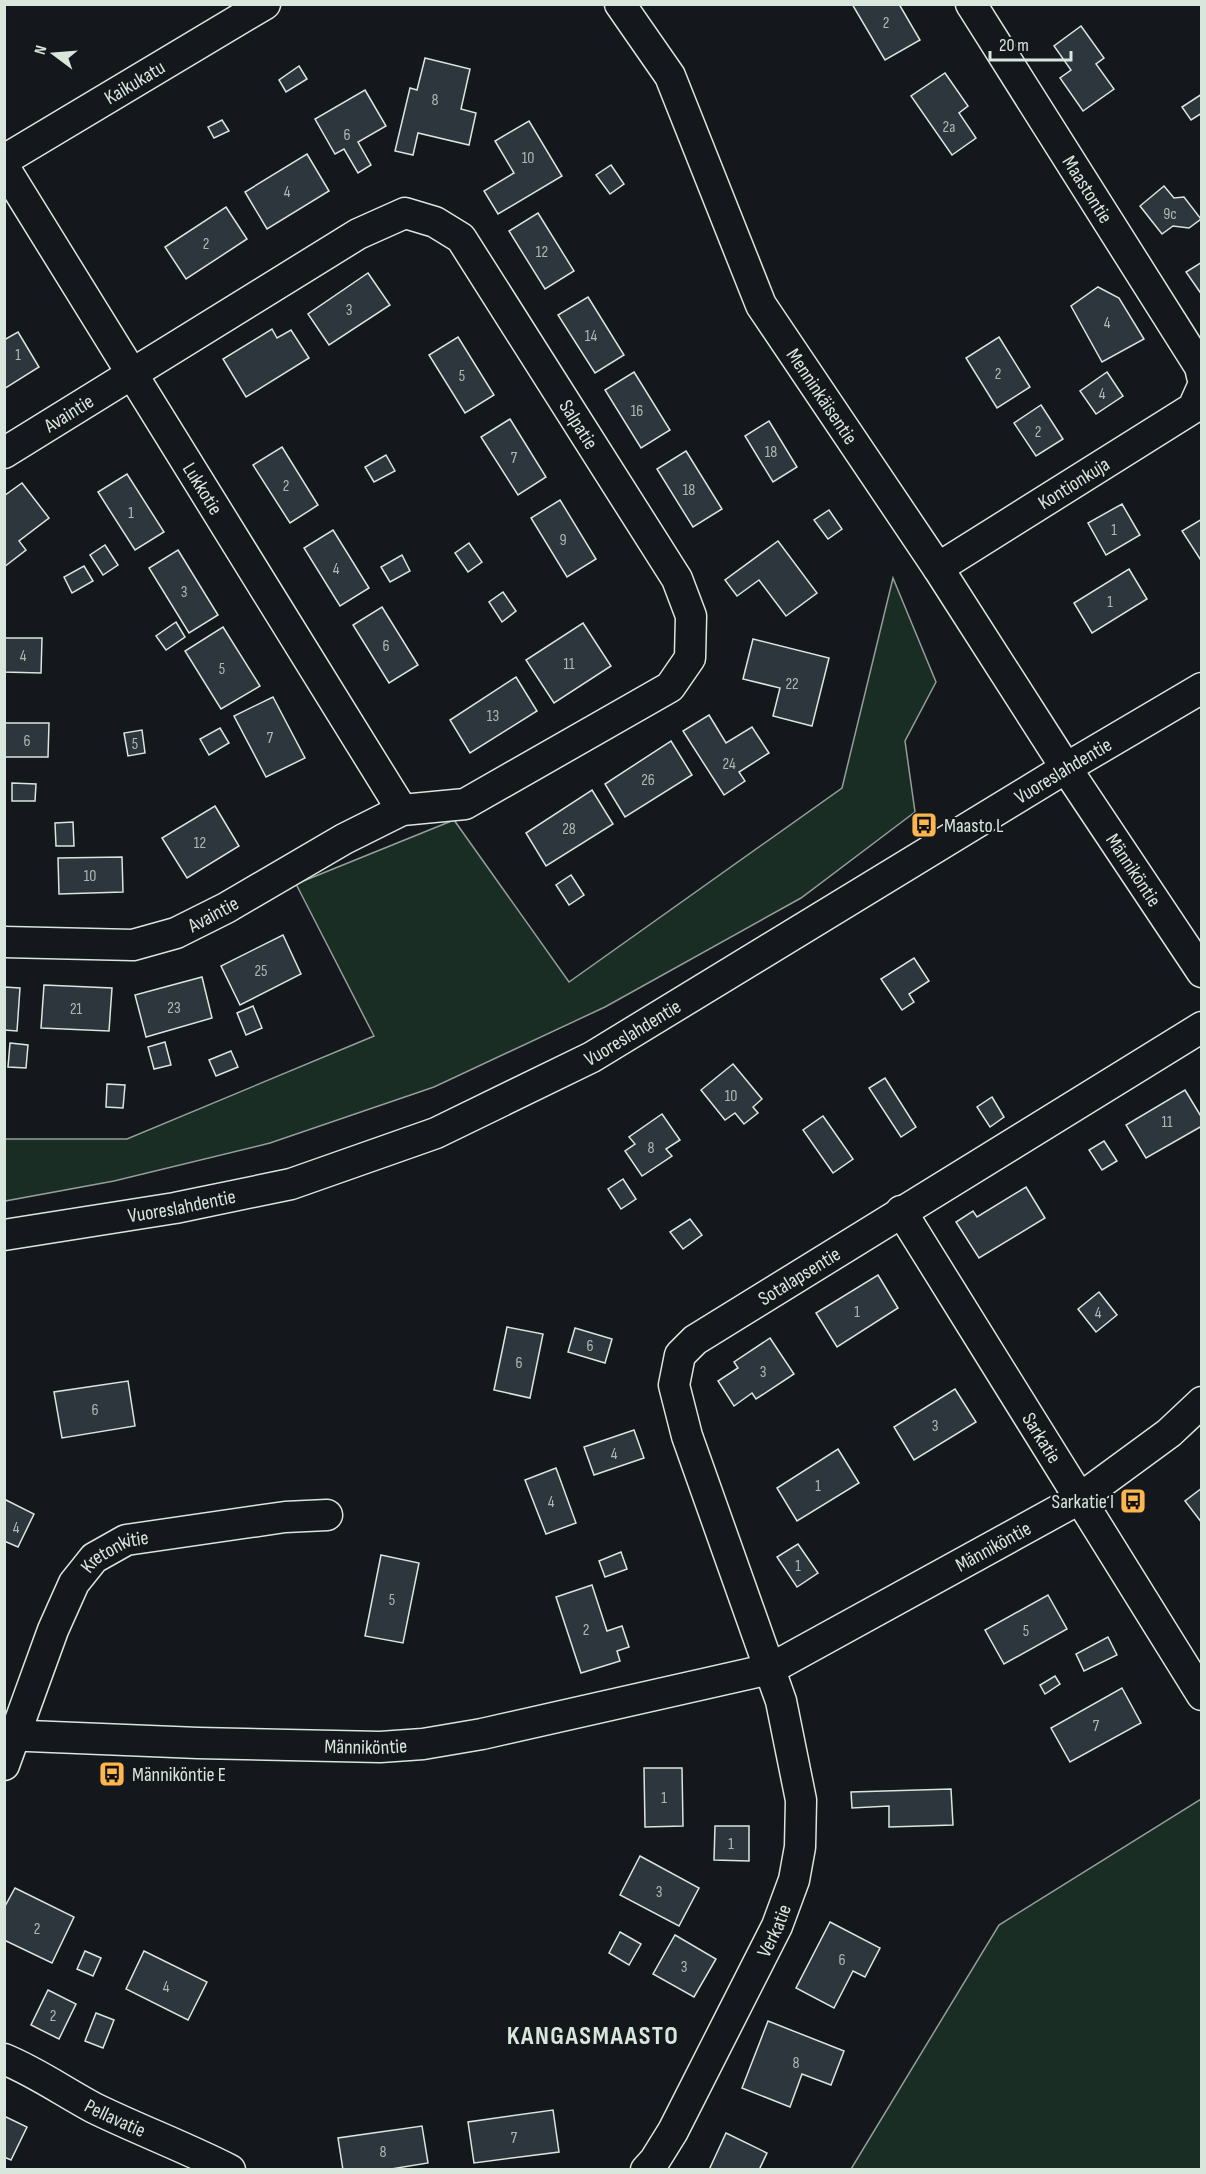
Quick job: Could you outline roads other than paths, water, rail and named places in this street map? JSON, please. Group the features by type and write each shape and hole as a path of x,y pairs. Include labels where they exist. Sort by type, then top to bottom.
{"street":[{"name":"Kaikukatu","path":"4,160 265,4"},
{"name":"Menninkäisentie","path":"620,4 670,76 761,305 938,568 1066,768"},
{"name":"Maastontie","path":"970,4 1200,367 1202,376"},
{"name":"Lukkotie","path":"4,167 402,810"},
{"name":"Salpatie","path":"133,372 358,234 405,213 435,222 461,238 677,579 691,616 690,658 670,687 465,804 402,810"},
{"name":"Avaintie","path":"4,453 133,372"},
{"name":"Kontionkuja","path":"938,568 1193,408 1202,388"},
{"name":"Vuoreslahdentie","path":"4,1235 175,1208 285,1185 436,1133 592,1057 1066,768 1202,688"},
{"name":"Männiköntie","path":"1066,768 1202,972"},
{"name":"Avaintie","path":"4,942 133,945 176,933 226,908 344,839 402,810"},
{"name":"Sotalapsentie","path":"770,1669 687,1436 674,1385 680,1355 694,1340 901,1210 1202,1027"},
{"name":"Sarkatie","path":"901,1210 1202,1695"},
{"name":"Männiköntie","path":"10,1735 370,1747 423,1744 482,1734 770,1669 1079,1499 1169,1432 1202,1402"},
{"name":"Kretonkitie","path":"4,1765 10,1735 53,1630 74,1583 94,1558 126,1540 285,1517 327,1515"},
{"name":"Verkatie","path":"646,2169 655,2160 673,2131 777,1926 794,1880 800,1847 801,1800 781,1701 770,1669"},
{"name":"Pellavatie","path":"4,2059 21,2066 94,2108 230,2169"}],"place":[{"name":"Maasto L","path":"924,825"},
{"name":"Sarkatie I","path":"1133,1501"},
{"name":"Männiköntie E","path":"112,1774"}],"district":[{"name":"KANGASMAASTO","path":"593,2035"}]}
